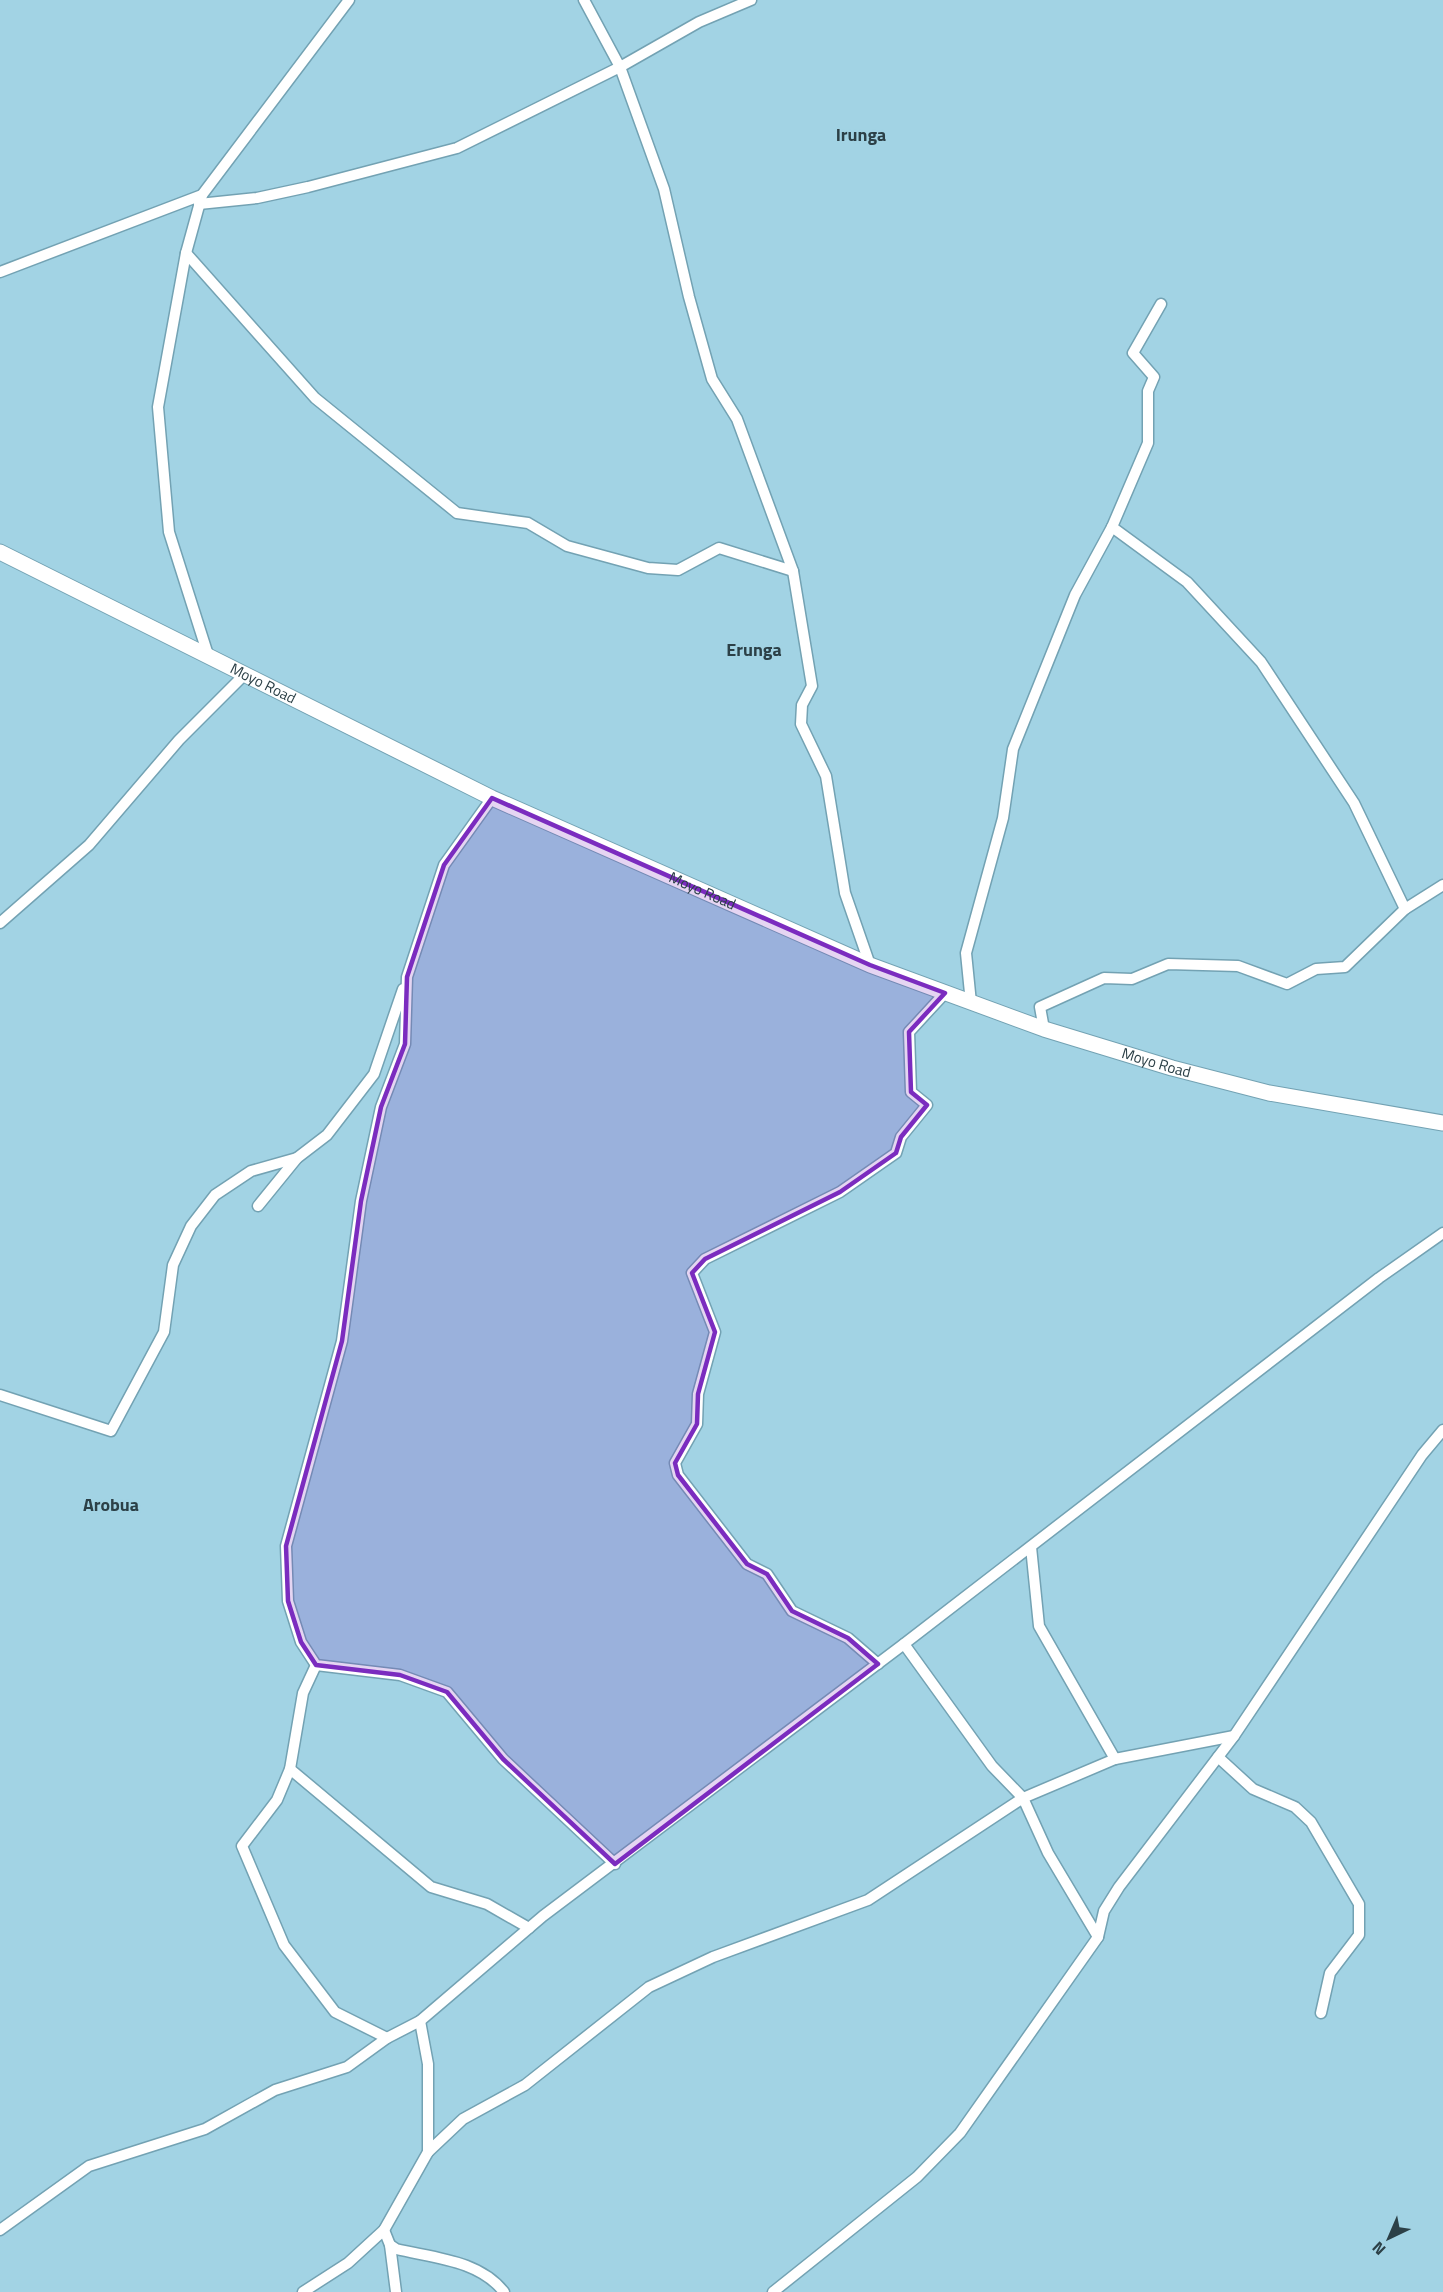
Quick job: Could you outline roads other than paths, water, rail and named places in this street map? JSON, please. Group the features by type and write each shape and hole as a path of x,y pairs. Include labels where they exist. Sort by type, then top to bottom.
{"main road":[{"name":"Moyo Road","path":"0,552 492,798 870,965 1044,1029 1172,1068 1269,1093 1443,1123"}],"street":[{"path":"210,659 169,532 158,407 186,253 200,200 349,0"},
{"path":"584,0 620,68 664,189 688,297 712,379 737,419 793,570 812,686 802,705 801,724 826,776 845,893 870,965"},
{"path":"0,272 200,200 228,202 298,189 457,148 620,68 699,22 751,0"},
{"path":"186,253 315,398 457,513 528,523 567,546 648,568 678,570 719,548 793,570"},
{"path":"971,1003 966,953 1004,818 1013,749 1075,596 1112,527 1148,443 1148,391 1154,377 1132,353 1161,304"},
{"path":"1112,527 1187,582 1261,662 1354,803 1405,909"},
{"path":"0,923 89,845 179,741 244,675"},
{"path":"258,1206 297,1158 327,1134 374,1074 444,865 492,798"},
{"path":"1044,1029 1040,1007 1104,978 1132,979 1168,964 1238,966 1287,984 1316,969 1345,967 1405,909 1443,885"},
{"path":"407,977 405,1044 381,1107 361,1200 342,1341 286,1546 288,1601 301,1642 316,1665 400,1676 447,1692 503,1759 615,1864"},
{"path":"878,1664 848,1638 792,1611 767,1574 747,1564 678,1475 675,1463 697,1424 698,1394 715,1332 692,1273 705,1259 840,1192 896,1153 901,1137 927,1105 911,1092 909,1032 945,993"},
{"path":"0,1395 111,1431 164,1332 173,1265 192,1226 215,1195 251,1171 297,1158"},
{"path":"0,2230 89,2166 205,2128 275,2090 346,2067 387,2038 420,2021 529,1928 1031,1547 1379,1278 1443,1233"},
{"path":"773,2292 917,2177 960,2133 1098,1937 1104,1911 1119,1887 1234,1736 1422,1455 1443,1430"},
{"path":"1031,1547 1040,1626 1115,1759"},
{"path":"904,1644 992,1766 1023,1798 1048,1853 1098,1937"},
{"path":"316,1665 303,1693 290,1768 277,1800 242,1846 284,1945 335,2012 387,2038"},
{"path":"303,2292 348,2263 384,2230 428,2152 464,2119 525,2085 649,1987 713,1956 868,1900 1023,1798 1115,1759 1234,1736"},
{"path":"1218,1757 1253,1789 1295,1807 1311,1822 1359,1904 1359,1935 1330,1973 1321,2013"},
{"path":"290,1768 431,1887 487,1904 529,1928"},
{"path":"420,2021 429,2064 428,2152"},
{"path":"384,2230 390,2245 396,2292"},
{"path":"390,2245 396,2249 472,2266 495,2280 504,2292"}],"district":[{"name":"Irunga","path":"861,135"},
{"name":"Erunga","path":"754,650"},
{"name":"Arobua","path":"111,1505"}]}
